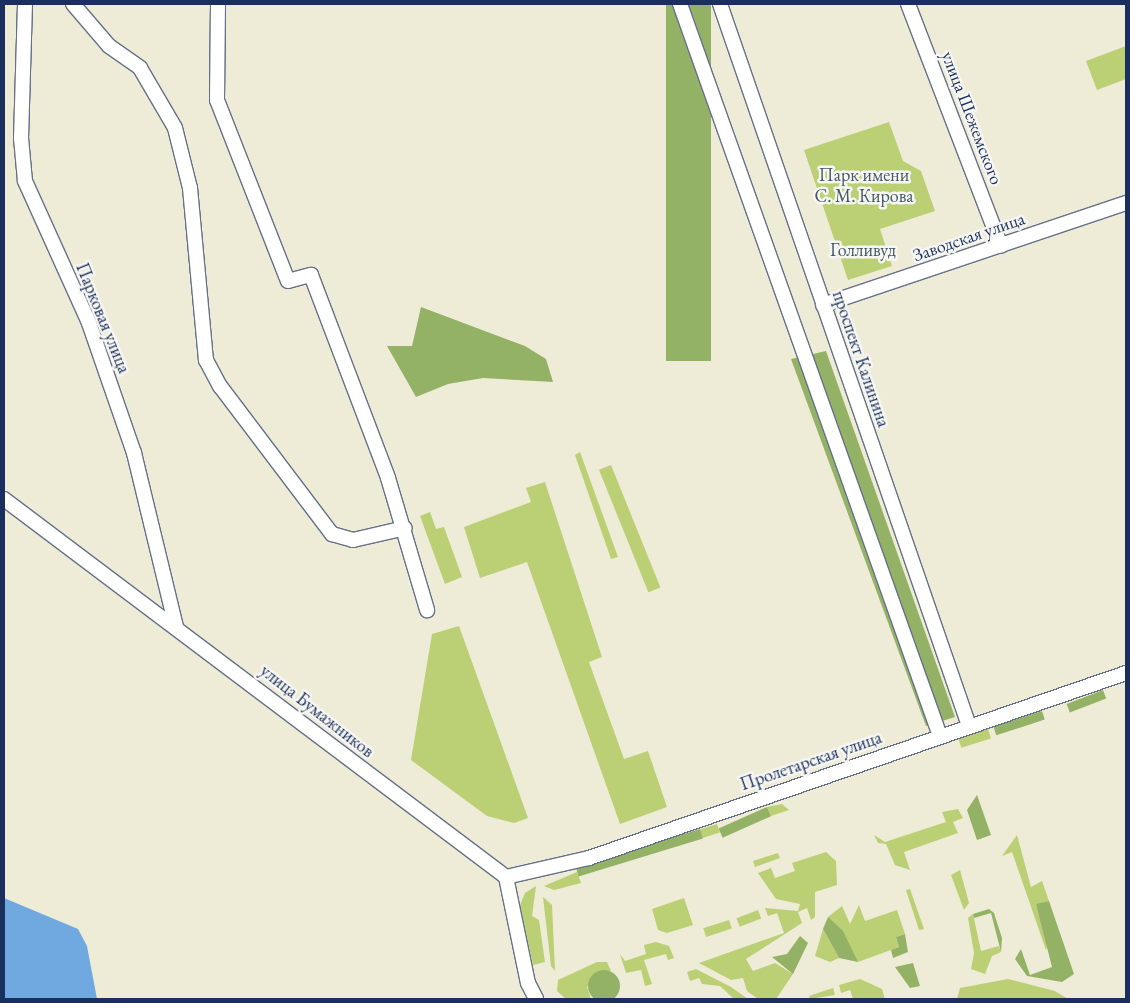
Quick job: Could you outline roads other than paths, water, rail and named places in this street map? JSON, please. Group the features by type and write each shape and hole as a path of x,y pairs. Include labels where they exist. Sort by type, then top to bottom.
{"street":[{"name":"Парковая улица","path":"25,4 21,138 25,181 89,323 134,453 176,627"},
{"path":"73,4 108,46 140,68 175,128 190,188 206,360 220,386 332,534 353,540 405,528"},
{"path":"218,4 217,100 288,281 311,275 405,528 427,610"},
{"path":"680,4 940,736"},
{"name":"проспект Калинина","path":"720,4 969,726"},
{"name":"улица Шежемского","path":"908,4 1001,246"},
{"name":"Заводская улица","path":"823,305 1126,203"},
{"name":"улица Бумажников","path":"4,499 506,877"},
{"name":"Пролетарская улица","path":"506,877 589,858 1126,673"},
{"path":"506,877 528,983 536,999"}],"water":[{"path":"4,898 78,929 87,946 97,999 4,999"}],"park label":[{"name":"Парк имени С. М. Кирова","path":"864,186"},
{"name":"Голливуд","path":"863,250"}]}
